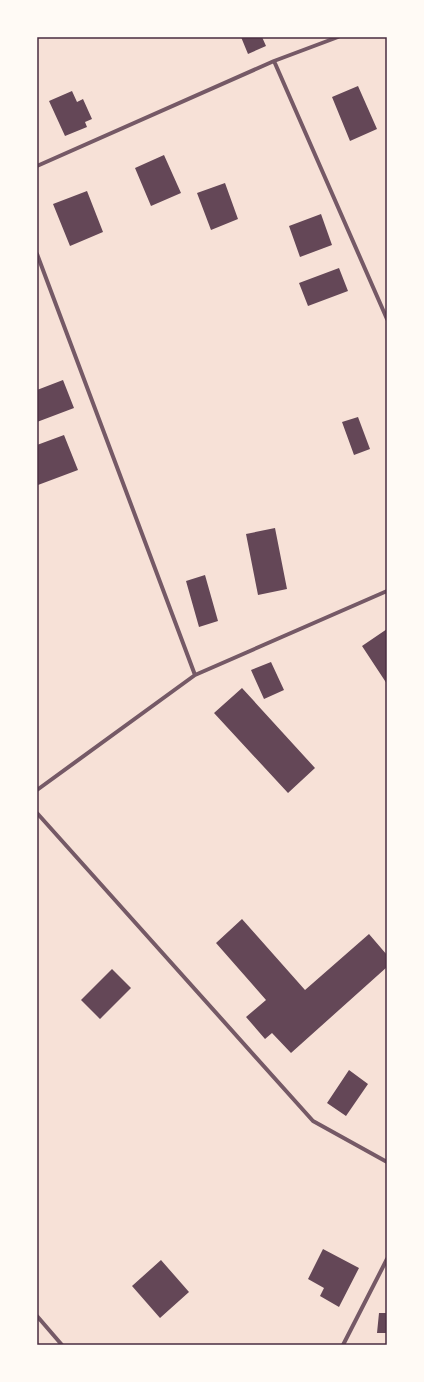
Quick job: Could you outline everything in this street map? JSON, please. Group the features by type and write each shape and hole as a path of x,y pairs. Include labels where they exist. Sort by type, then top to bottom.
{"street":[{"path":"37,166 274,61 338,37"},
{"path":"274,61 387,319"},
{"path":"37,254 195,676"},
{"path":"37,790 195,676 387,591"},
{"path":"37,814 313,1121 387,1162"},
{"path":"343,1345 387,1259"},
{"path":"37,1316 62,1345"}],"building":[{"path":"241,37 262,37 266,46 248,54"},
{"path":"358,86 377,129 350,141 332,97"},
{"path":"72,91 77,102 83,99 92,119 85,122 87,127 65,136 49,101"},
{"path":"164,155 181,193 151,206 135,168"},
{"path":"225,183 238,219 211,230 197,193"},
{"path":"87,191 103,232 70,246 53,204"},
{"path":"321,214 332,245 300,257 289,226"},
{"path":"339,268 348,291 308,306 299,283"},
{"path":"63,380 74,408 37,422 37,390"},
{"path":"358,417 370,449 354,455 342,422"},
{"path":"64,435 78,470 38,485 37,445"},
{"path":"275,528 287,589 258,595 246,534"},
{"path":"205,575 218,621 199,627 186,581"},
{"path":"387,629 387,684 362,646"},
{"path":"271,662 284,690 264,699 251,670"},
{"path":"242,688 315,768 288,793 214,713"},
{"path":"242,919 305,990 369,934 387,955 387,967 291,1053 272,1033 265,1039 246,1017 266,1000 216,943"},
{"path":"112,969 131,988 100,1019 81,1000"},
{"path":"349,1070 368,1084 346,1116 327,1103"},
{"path":"323,1249 359,1268 339,1307 320,1296 324,1288 308,1279"},
{"path":"161,1260 189,1292 160,1318 132,1286"},
{"path":"379,1313 387,1313 387,1333 377,1333"}]}
